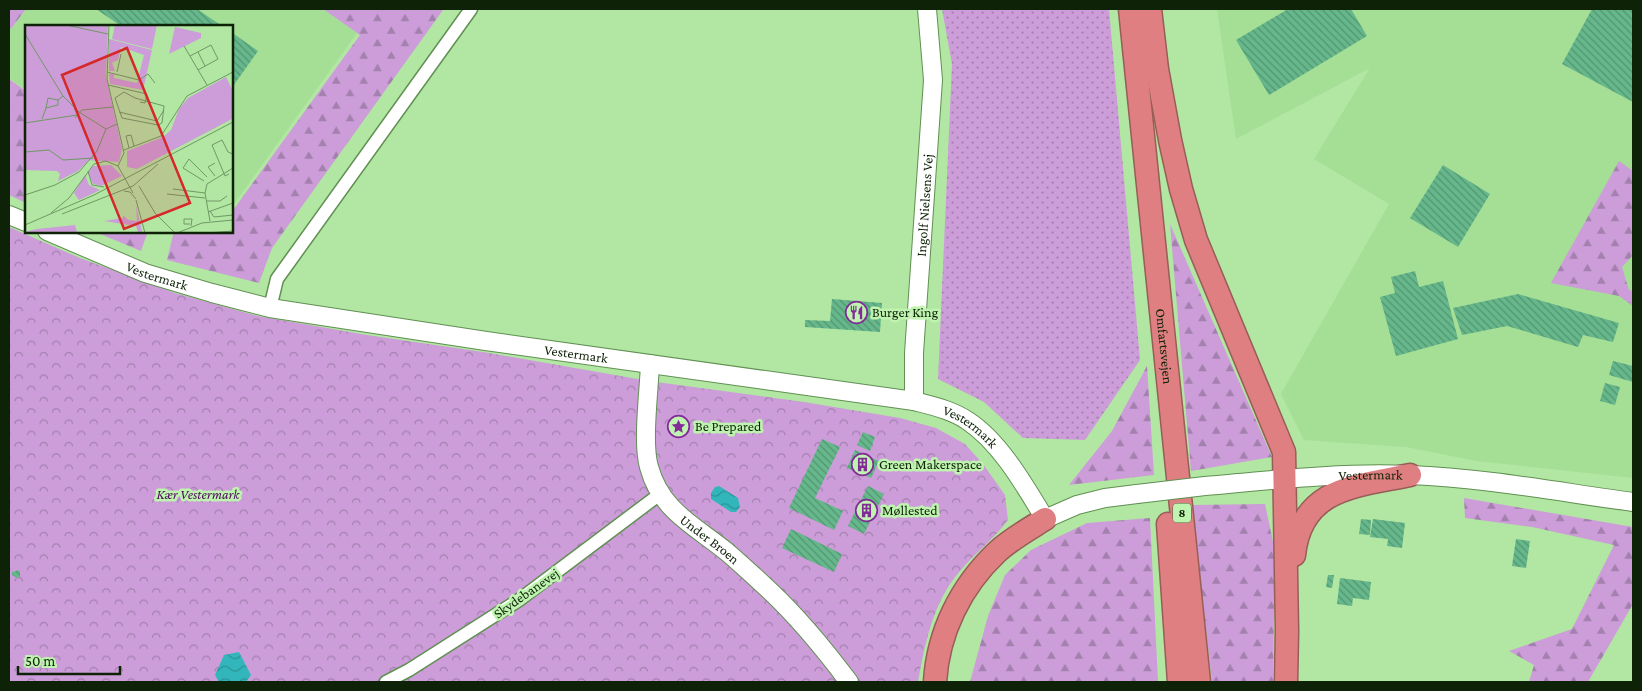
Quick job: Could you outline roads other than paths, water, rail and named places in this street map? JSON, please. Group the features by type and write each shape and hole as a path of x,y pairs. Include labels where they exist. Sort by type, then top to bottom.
{"highway":[{"name":"Omfartsvejen","path":"1130,9 1199,682"},
{"path":"1150,9 1157,70 1181,190 1196,240 1284,452 1286,479 1286,682"},
{"path":"1164,344 1164,460 1179,682"},
{"path":"1287,631 1295,547 1302,527 1314,507 1339,490 1410,475"},
{"path":"935,682 942,641 954,608 974,578 998,551 1045,518"}],"street":[{"path":"270,308 277,279 471,9"},
{"name":"Ingolf Nielsens Vej","path":"914,401 914,353 933,80 927,9"},
{"path":"9,215 25,222"},
{"name":"Vestermark","path":"49,232 145,273 270,308 914,401 946,409 969,421 996,447 1022,481 1045,518 1077,504 1105,498 1205,486 1361,474 1410,475 1506,484 1633,502"},
{"name":"Under Broen","path":"650,364 646,444 648,466 660,494 678,515 727,552 771,592 824,649 849,682"},
{"name":"Skydebanevej","path":"386,682 409,670 519,600 660,494"}],"water":[{"path":"719,486 738,498 740,507 736,512 731,512 711,499 711,493 715,487"},
{"path":"239,652 251,675 246,682 219,682 215,675 224,655"}],"place":[{"name":"Burger King","path":"856,312"},
{"name":"Be Prepared","path":"679,426"},
{"name":"Green Makerspace","path":"863,464"},
{"name":"Møllested","path":"866,510"}],"park label":[{"name":"Kær Vestermark","path":"198,494"}]}
